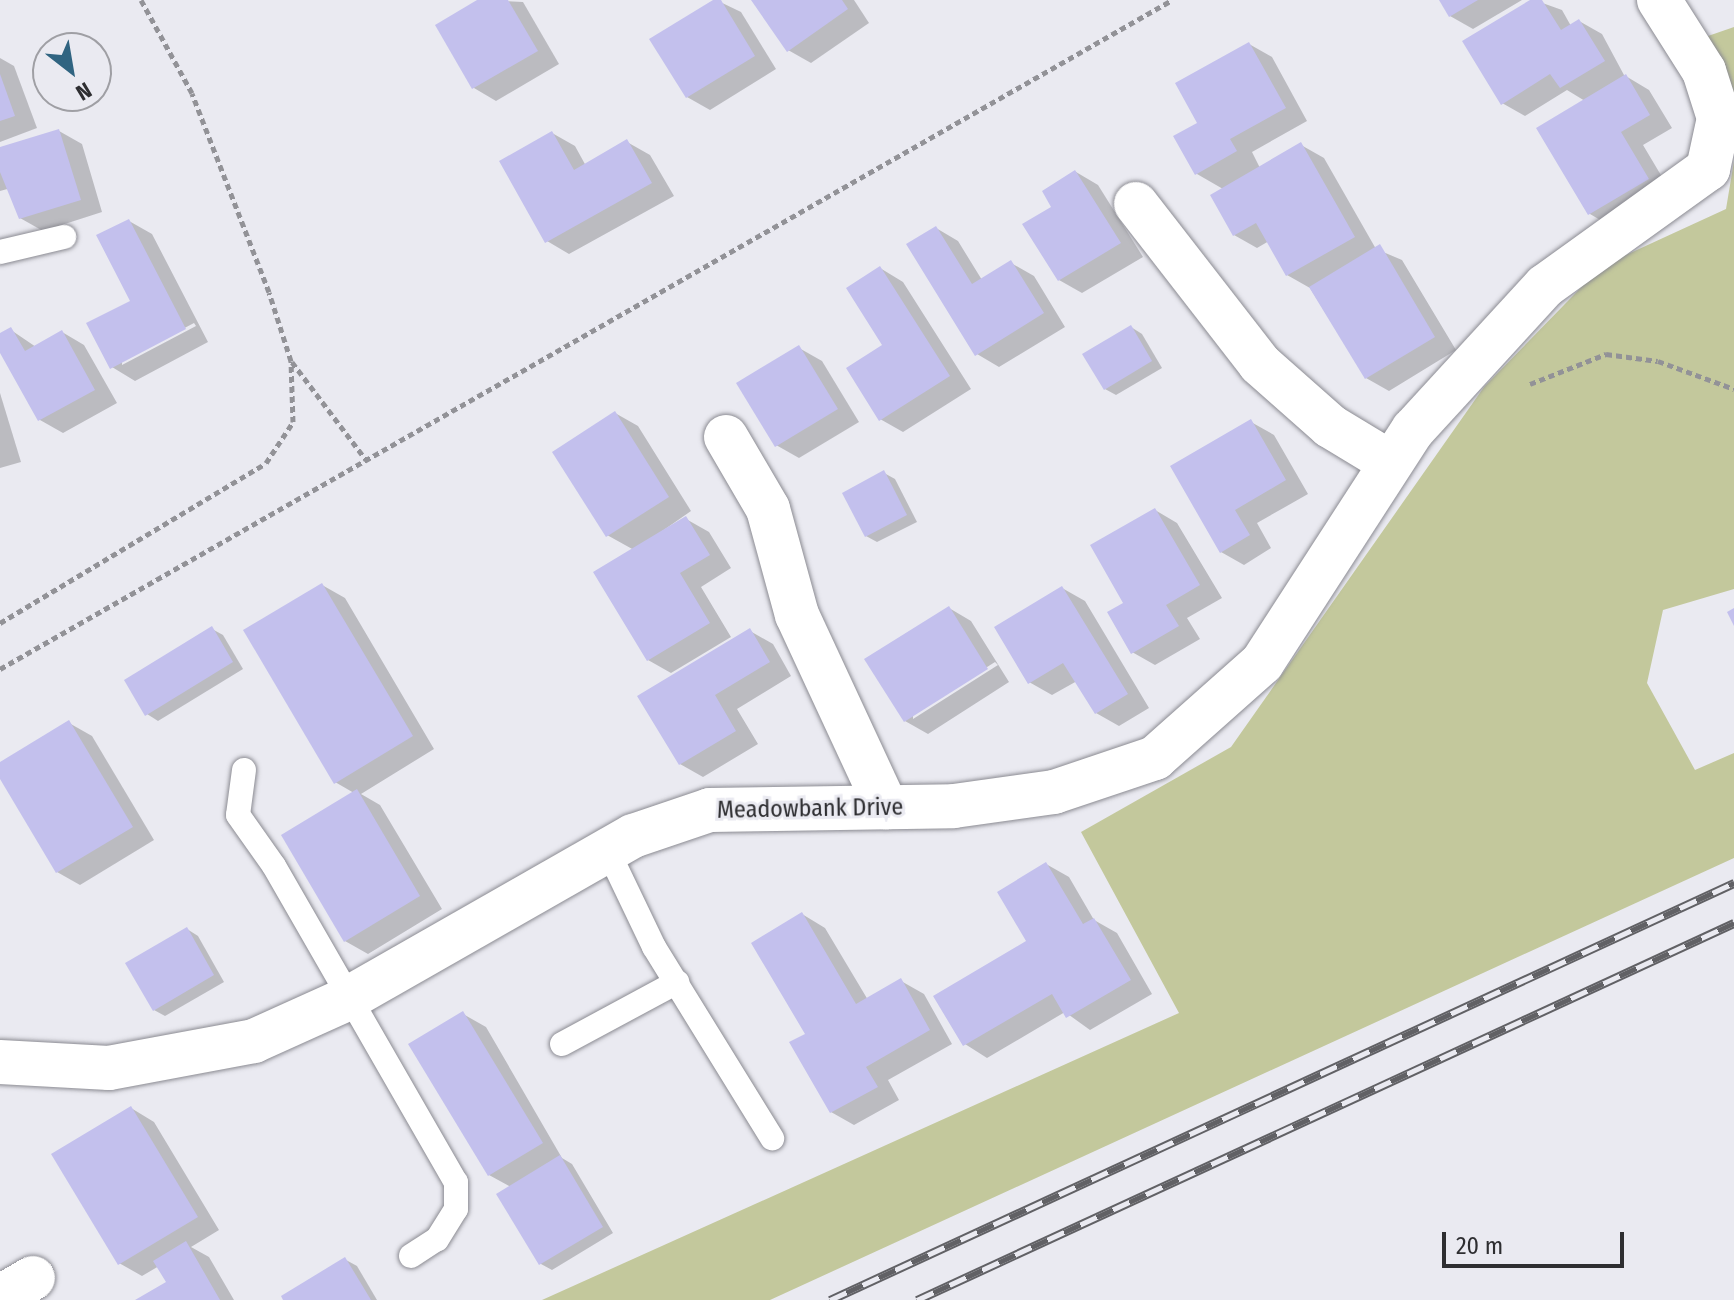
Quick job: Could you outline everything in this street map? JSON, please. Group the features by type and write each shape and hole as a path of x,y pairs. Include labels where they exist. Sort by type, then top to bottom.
{"street":[{"name":"Meadowbank Drive","path":"0,1062 123,1065 254,1041 347,999 608,851 710,810 954,806 1054,792 1155,758 1262,663 1402,446 1545,286 1708,169 1719,118 1704,71 1659,0"},
{"path":"1136,204 1260,364 1330,426 1402,446"},
{"path":"726,437 768,509 797,615 886,807"}],"lane":[{"path":"0,252 64,237"},
{"path":"244,770 238,815 274,866 347,999 456,1182 456,1209 437,1239 411,1256"},
{"path":"608,851 677,982 772,1138"},
{"path":"562,1044 677,982"}],"path":[{"path":"141,0 192,93 291,361 366,460"},
{"path":"0,669 1172,0"},
{"path":"1522,388 1606,354 1658,361 1734,389"},
{"path":"0,623 266,463 293,422 291,361"}],"green space":[{"path":"1734,27 1734,95 1708,36"},
{"path":"1734,161 1734,589 1663,610 1647,683 1695,770 1734,753 1734,858 770,1300 542,1300 1179,1013 1081,832 1231,747 1484,387 1602,266 1726,209"}],"building":[{"path":"477,0 508,0 538,51 472,89 435,25"},
{"path":"713,0 721,0 755,56 686,98 649,39"},
{"path":"751,0 842,0 848,9 787,52"},
{"path":"1439,0 1478,0 1449,17"},
{"path":"1530,0 1542,0 1561,30 1579,19 1605,61 1560,88 1550,74 1501,105 1462,41"},
{"path":"1249,42 1286,108 1230,139 1237,151 1195,175 1173,136 1197,123 1175,83"},
{"path":"0,74 15,116 0,121"},
{"path":"1626,74 1650,115 1621,132 1649,179 1588,215 1536,128"},
{"path":"59,129 81,200 19,219 0,172 0,147"},
{"path":"552,131 574,170 627,139 652,183 545,243 499,161"},
{"path":"1301,142 1355,237 1286,276 1256,223 1233,236 1210,195"},
{"path":"1075,170 1121,243 1058,281 1022,224 1051,207 1042,191"},
{"path":"129,219 186,329 110,369 86,323 130,301 96,235"},
{"path":"936,226 972,284 1011,260 1044,313 975,356 906,244"},
{"path":"1380,244 1435,337 1365,379 1309,287"},
{"path":"880,266 950,376 879,421 846,368 882,345 846,288"},
{"path":"1131,325 1152,361 1104,390 1082,354"},
{"path":"11,327 25,351 62,330 95,390 38,421 0,353 0,333"},
{"path":"799,345 838,409 775,447 736,383"},
{"path":"615,411 669,497 606,537 552,452"},
{"path":"1251,419 1286,480 1235,510 1250,535 1220,553 1170,466"},
{"path":"884,470 907,515 865,537 842,493"},
{"path":"1155,508 1200,585 1166,605 1179,626 1131,654 1107,612 1123,603 1090,545"},
{"path":"686,516 710,555 680,573 710,623 647,661 593,572"},
{"path":"322,583 413,736 334,784 243,630"},
{"path":"1062,586 1128,694 1095,714 1063,663 1028,684 994,627"},
{"path":"949,606 988,669 904,722 864,659"},
{"path":"1734,608 1734,626 1727,612"},
{"path":"212,626 233,662 145,716 124,680"},
{"path":"750,628 770,662 715,695 736,731 679,765 637,696"},
{"path":"69,720 133,827 56,873 0,779 0,762"},
{"path":"357,789 420,896 344,942 281,835"},
{"path":"1046,862 1083,924 1094,918 1131,980 1066,1018 1052,994 963,1046 933,996 1026,941 997,892"},
{"path":"802,912 856,1004 901,978 930,1030 866,1067 878,1087 830,1113 789,1042 805,1034 751,943"},
{"path":"187,927 214,975 153,1011 125,963"},
{"path":"463,1011 543,1143 488,1176 408,1044"},
{"path":"131,1106 198,1217 118,1265 51,1154"},
{"path":"560,1155 603,1227 539,1265 496,1194"},
{"path":"186,1241 220,1300 135,1300 166,1282 153,1261"},
{"path":"345,1257 371,1300 283,1300 281,1296"}],"railway":[{"path":"830,1300 1734,883"},
{"path":"917,1300 1734,923"}]}
